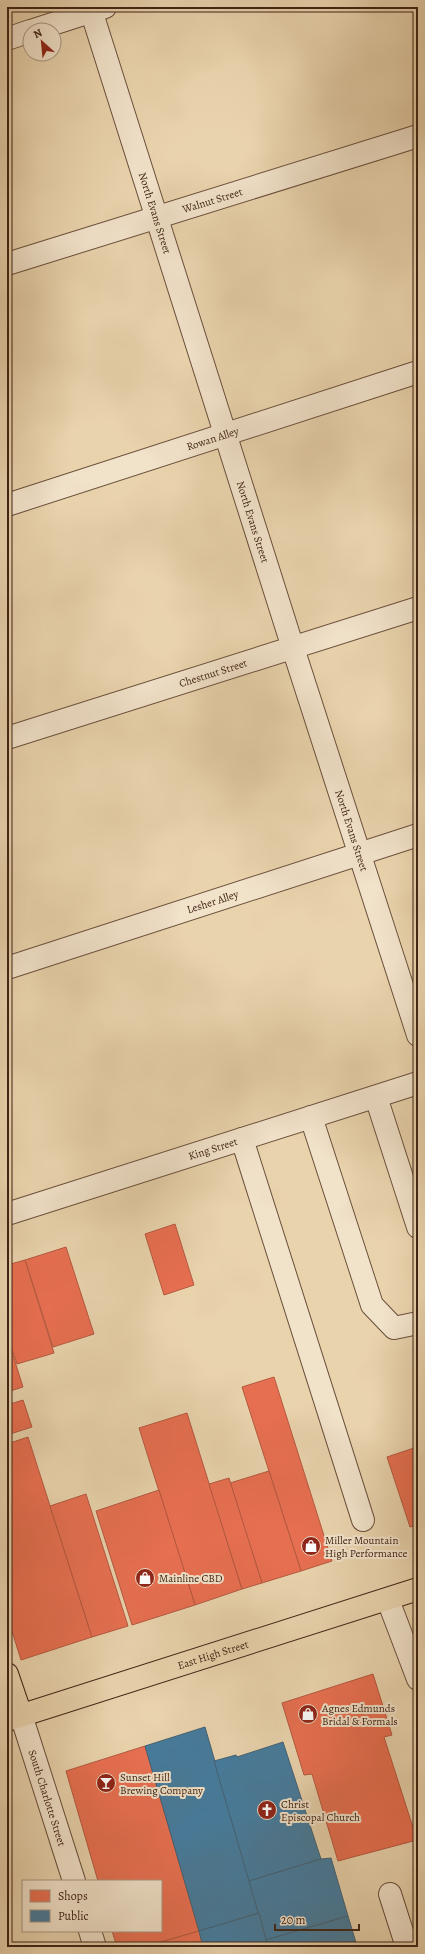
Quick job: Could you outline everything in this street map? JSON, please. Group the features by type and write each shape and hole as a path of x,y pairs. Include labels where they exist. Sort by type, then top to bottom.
{"main road":[{"name":"East High Street","path":"14,1718 388,1600 418,1589"},
{"path":"7,1674 14,1718"}],"street":[{"path":"58,22 96,9"},
{"name":"North Evans Street","path":"96,9 157,217 293,648 418,1036"},
{"path":"7,39 22,34"},
{"name":"Walnut Street","path":"7,264 418,136"},
{"name":"Rowan Alley","path":"7,505 418,372"},
{"name":"Chestnut Street","path":"7,738 418,608"},
{"name":"Lesher Alley","path":"7,968 418,835"},
{"name":"King Street","path":"7,1214 418,1083"},
{"path":"376,1097 418,1227"},
{"path":"311,1117 372,1305 394,1328 418,1323"},
{"path":"242,1139 363,1520"},
{"path":"388,1600 418,1679"},
{"name":"South Charlotte Street","path":"14,1718 74,1880"},
{"path":"390,1894 407,1947"},
{"path":"90,1932 95,1947"}],"building: Shops":[{"path":"175,1224 194,1285 164,1295 145,1234"},
{"path":"66,1247 94,1334 53,1347 25,1260"},
{"path":"25,1260 54,1353 17,1364 7,1334 7,1265"},
{"path":"11,1349 23,1387 7,1392 7,1350"},
{"path":"274,1377 332,1561 301,1571 242,1387"},
{"path":"23,1400 32,1427 7,1435 7,1405"},
{"path":"187,1413 242,1589 195,1605 139,1428"},
{"path":"28,1437 92,1637 21,1660 7,1615 7,1444"},
{"path":"417,1447 418,1525 410,1527 387,1457"},
{"path":"269,1471 301,1571 262,1583 230,1483"},
{"path":"229,1478 262,1583 242,1589 209,1484"},
{"path":"159,1490 195,1605 132,1625 96,1511"},
{"path":"86,1494 128,1626 92,1637 50,1506"},
{"path":"373,1674 392,1735 384,1737 417,1840 338,1861 312,1774 304,1775 282,1703"},
{"path":"145,1746 199,1931 144,1947 117,1947 112,1932 162,1932 162,1880 98,1880 66,1771"},
{"path":"199,1931 203,1947 144,1947"}],"building: Public":[{"path":"205,1727 259,1913 199,1931 145,1746"},
{"name":"Christ Episcopal Church","path":"283,1742 321,1859 249,1881 214,1761 236,1755 237,1757"},
{"path":"331,1858 348,1916 266,1940 249,1881 321,1859"},
{"path":"259,1913 268,1947 203,1947 199,1931"},
{"path":"348,1916 357,1946 268,1947 266,1940"}],"place":[{"name":"Miller Mountain High Performance","path":"311,1546"},
{"name":"Mainline CBD","path":"145,1578"},
{"name":"Agnes Edmunds Bridal & Formals","path":"308,1714"},
{"name":"Sunset Hill Brewing Company","path":"106,1783"},
{"name":"Christ Episcopal Church","path":"267,1810"}]}
